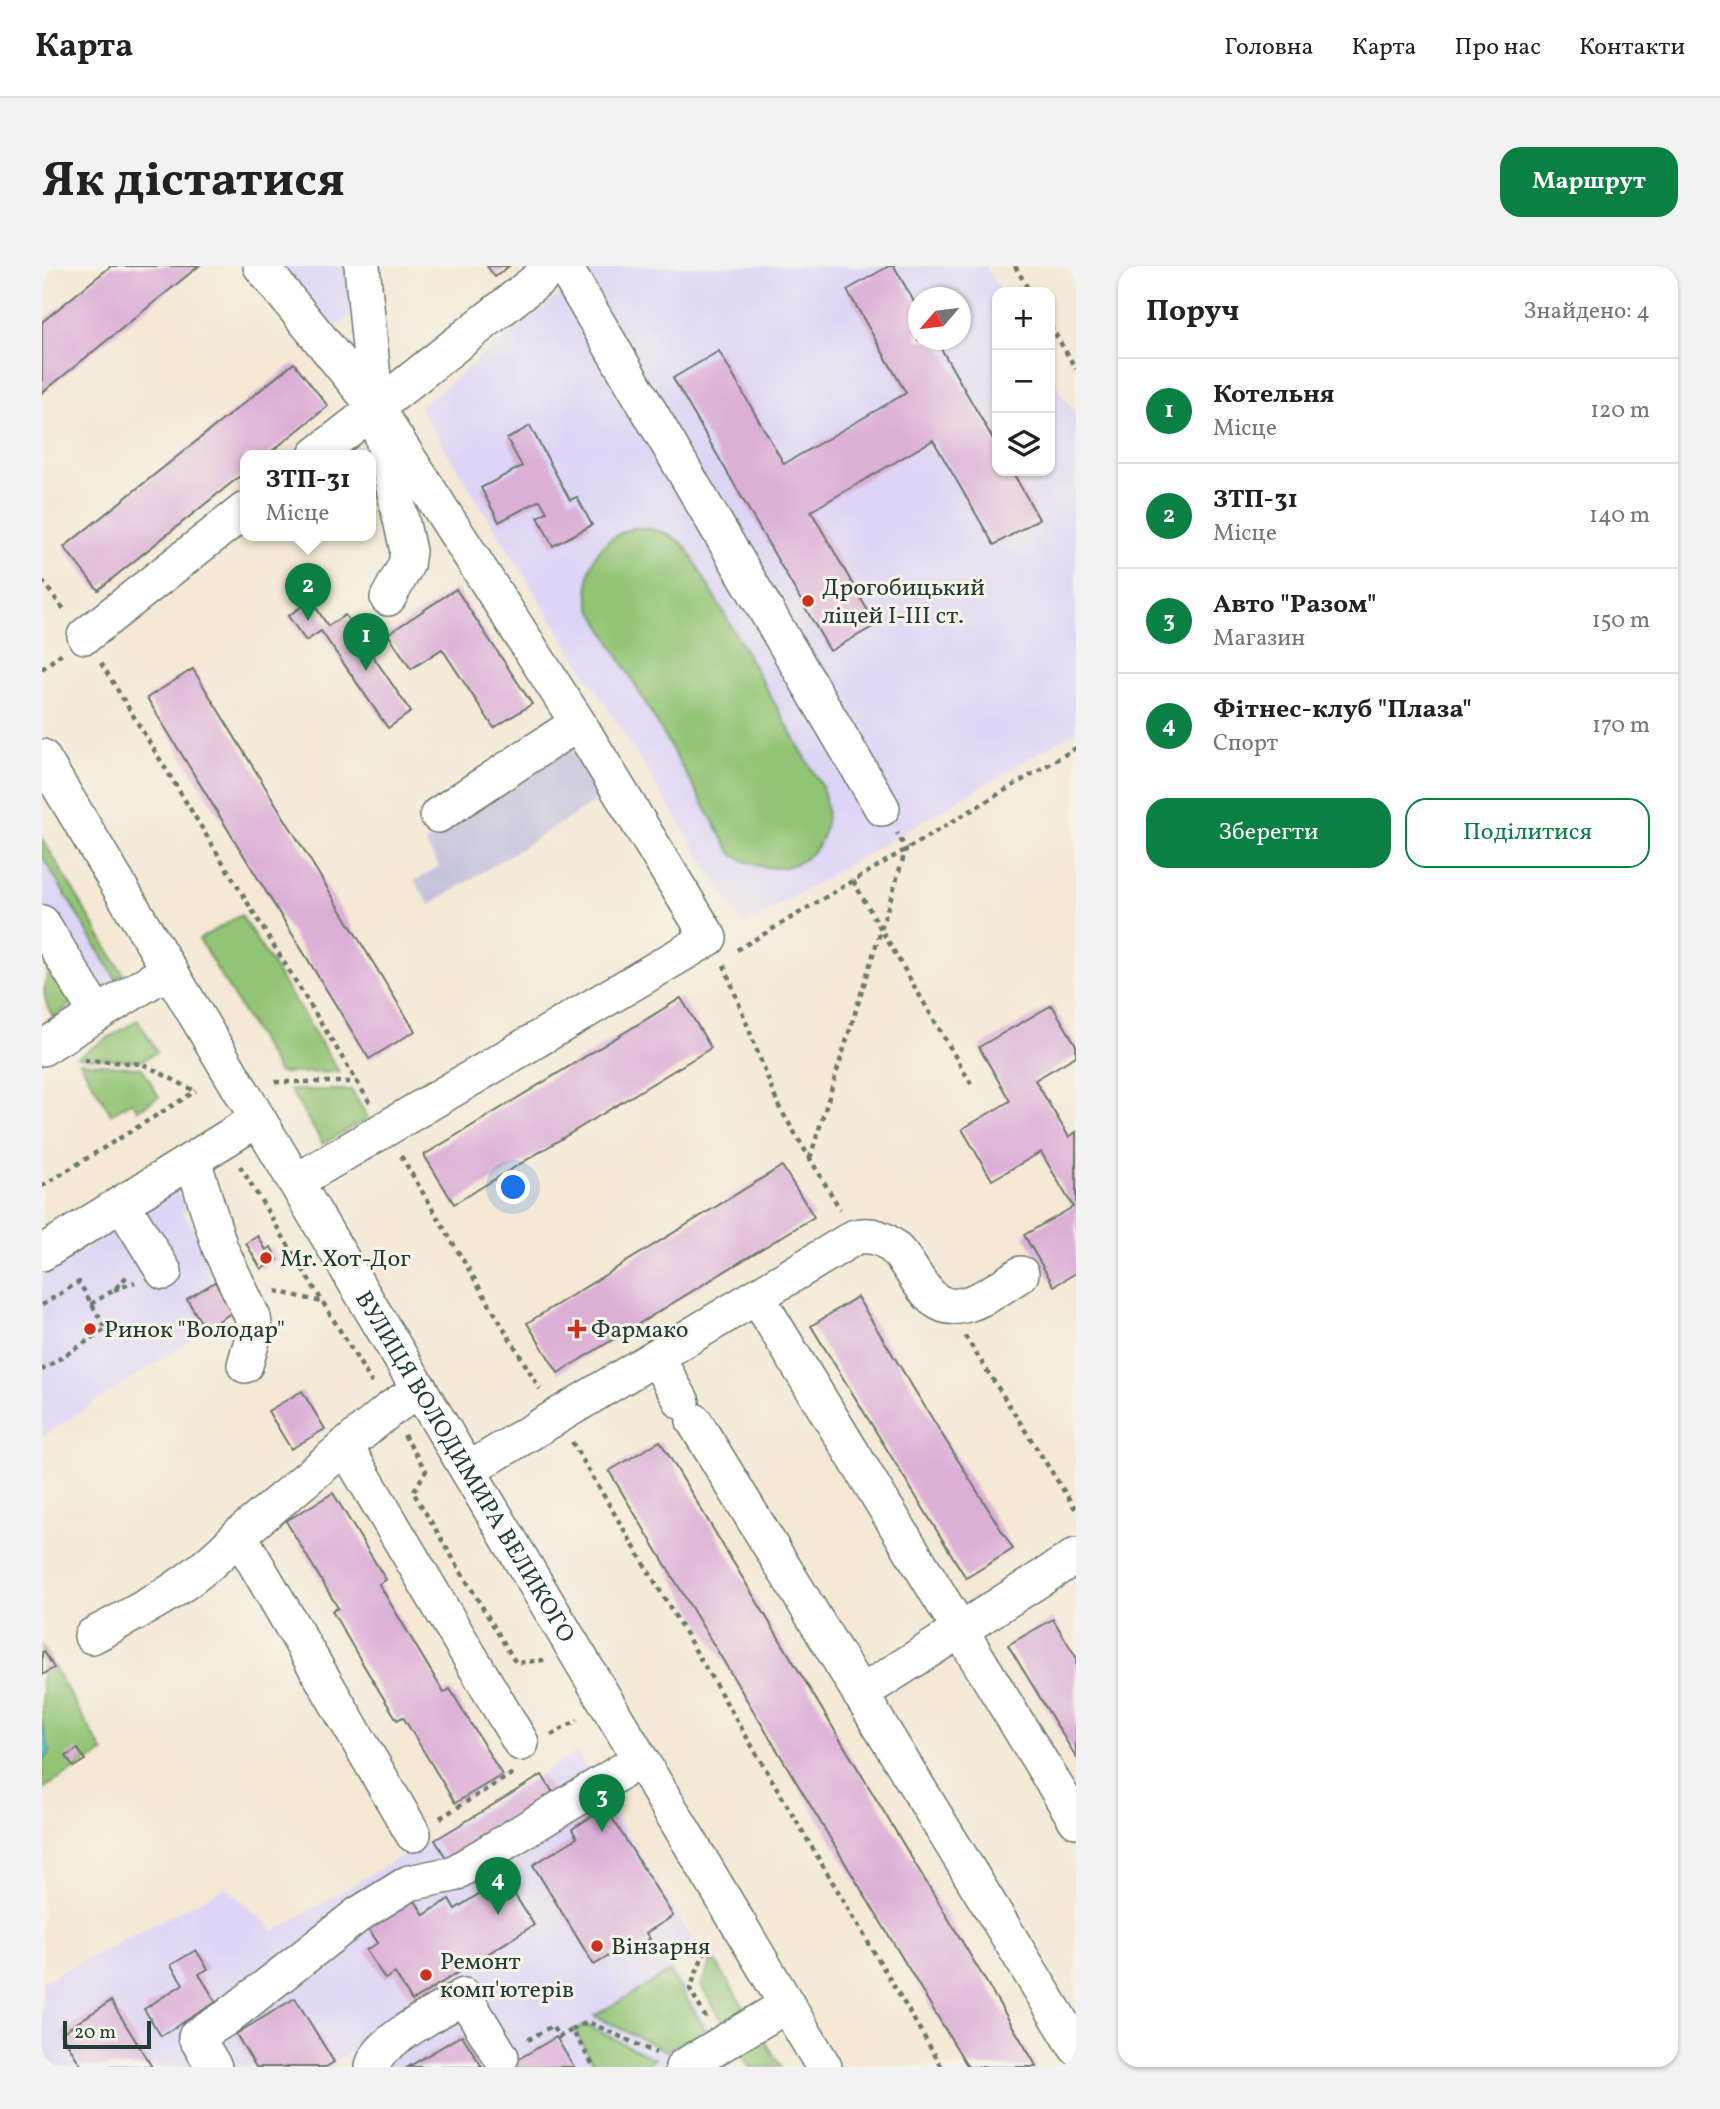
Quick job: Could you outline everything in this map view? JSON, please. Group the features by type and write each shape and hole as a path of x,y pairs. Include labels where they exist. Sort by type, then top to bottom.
{"street":[{"path":"261,266 376,408 578,723 715,949 385,1129 297,1181"},
{"path":"362,266 376,408 408,551 406,565 388,598"},
{"path":"322,450 555,266"},
{"path":"564,266 882,808"},
{"path":"85,636 240,514"},
{"path":"438,815 578,723"},
{"name":"ВУЛИЦЯ ВОЛОДИМИРА ВЕЛИКОГО","path":"42,757 824,2067"},
{"path":"42,923 97,1014"},
{"path":"42,1048 169,970"},
{"path":"42,1253 258,1119"},
{"path":"193,1160 220,1248 253,1318 254,1330 245,1365"},
{"path":"122,1204 158,1262"},
{"path":"468,1469 855,1237 869,1234 884,1239 898,1250 934,1301 946,1307 963,1306 979,1300 1021,1274"},
{"path":"757,1297 1076,1821"},
{"path":"656,1357 1076,2047"},
{"path":"92,1636 185,1585 211,1564 239,1535 388,1410 420,1389"},
{"path":"345,1446 527,1749"},
{"path":"239,1535 413,1834"},
{"path":"860,1694 959,1628 1076,1556"},
{"path":"214,2067 196,2037 226,2018 359,1914 409,1883 453,1874 640,1759"},
{"path":"373,2067 374,2061 396,2038 464,1996 512,2050"},
{"path":"683,2067 787,2005"}],"path":[{"path":"1015,266 1027,287"},
{"path":"1055,333 1076,369"},
{"path":"42,581 85,636 357,1082 942,2067"},
{"path":"855,1237 778,1105 715,949 853,881 1076,748"},
{"path":"810,1158 906,849"},
{"path":"853,881 974,1087"},
{"path":"42,1186 196,1091 143,1065 81,1059"},
{"path":"275,1082 357,1082"},
{"path":"224,1140 426,1471 413,1492 516,1664 542,1660 548,1670"},
{"path":"92,1304 158,1262"},
{"path":"42,1305 79,1282 106,1329 42,1370"},
{"path":"946,1307 1076,1510"},
{"path":"572,1710 585,1731"},
{"path":"413,1834 512,1775 527,1749 578,1720"},
{"path":"703,1926 710,1938 690,1989 721,2044"},
{"path":"512,2050 552,2026 559,2037 588,2022 683,2067"},
{"path":"572,2030 594,2067"}],"shaded area":[{"path":"243,266 349,266 357,311 309,347"},
{"name":"Дрогобицький ліцей І-ІІІ ст.","path":"596,266 985,266 998,287 992,287 992,476 1055,476 1055,381 1076,417 1076,731 744,926 419,407"},
{"path":"568,739 604,796 430,905 415,881 439,866 425,843 519,785 512,774"},
{"path":"42,856 116,979 76,1003 42,946"},
{"path":"176,1191 187,1207 182,1211 214,1262 218,1276 213,1280 233,1312 42,1437 42,1276"},
{"path":"577,1752 698,1949 672,1966 731,2067 384,2067 385,2062 495,1997 480,1972 334,2062 337,2067 50,2067 42,2053 42,1982 226,1887 275,1931"}],"green space":[{"path":"633,528 663,532 688,550 822,787 826,810 825,830 818,846 806,858 791,865 773,868 753,864 732,854 591,608 588,581 594,558 609,540"},
{"path":"42,838 123,974 116,979 42,856"},
{"path":"241,915 339,1072 279,1073 199,939"},
{"path":"50,968 71,1001 67,1008 53,1017 44,993"},
{"path":"138,1020 157,1052 141,1061 77,1057"},
{"path":"80,1062 142,1068 159,1097 138,1110 132,1101 111,1114"},
{"path":"290,1090 351,1090 368,1118 323,1144"},
{"path":"42,1647 104,1753 42,1789"},
{"path":"713,1957 748,2015 727,2028 701,1986"},
{"path":"670,1972 705,2029 667,2051 594,2016"},
{"path":"586,2025 655,2059 641,2067 596,2067 575,2031"},
{"path":"762,2036 781,2067 749,2067 739,2050"}],"water":[{"path":"42,1722 50,1752 42,1763"}],"building":[{"path":"111,266 199,266 42,393 42,322"},
{"path":"487,266 509,266 495,277"},
{"path":"889,266 894,266 908,291 908,350 942,350 992,437 992,476 1015,476 1039,519 994,545 933,440 811,511 876,625 830,651 673,378 719,351 784,464 906,393 847,290"},
{"path":"294,363 328,406 273,450 240,450 240,476 98,590 64,547"},
{"path":"530,426 570,500 577,497 592,525 553,546 538,517 547,512 540,500 499,522 481,488 522,466 507,439"},
{"path":"456,589 532,704 494,728 442,649 411,669 388,634"},
{"path":"311,600 328,626 345,615 411,712 388,728 321,631 306,641 288,616"},
{"path":"193,669 415,1031 369,1059 147,698"},
{"path":"681,998 711,1048 454,1204 424,1155"},
{"path":"1052,1005 1076,1045 1076,1056 1035,1080 1069,1137 1076,1132 1076,1273 1054,1286 1024,1235 1073,1207 1041,1152 992,1180 962,1129 1010,1101 979,1047"},
{"path":"782,1166 814,1217 558,1373 527,1323"},
{"path":"258,1236 266,1250 271,1247 278,1260 261,1269 246,1243"},
{"path":"215,1282 233,1312 205,1329 187,1299"},
{"path":"857,1297 1013,1549 966,1578 811,1326"},
{"path":"302,1391 325,1429 291,1449 268,1411"},
{"path":"660,1441 1037,2067 968,2067 609,1471"},
{"path":"333,1493 386,1580 379,1584 444,1693 450,1689 502,1775 455,1803 403,1717 397,1720 364,1666 332,1611 338,1608 286,1521"},
{"path":"1053,1619 1076,1657 1076,1757 1008,1645"},
{"path":"44,1651 54,1668 42,1675 42,1652"},
{"path":"78,1749 85,1760 73,1767 66,1756"},
{"path":"542,1775 555,1796 448,1861 435,1840"},
{"path":"606,1808 673,1916 646,1933 650,1939 624,1955 620,1949 594,1965 533,1865 577,1838 572,1829"},
{"path":"504,1878 534,1925 412,2001 395,1973 385,1979 366,1950 378,1943 366,1925 412,1896 424,1915 449,1899 455,1909"},
{"path":"196,1950 208,1969 199,1974 216,2002 161,2036 144,2009 183,1984 171,1965"},
{"path":"295,1998 334,2062 326,2067 256,2067 236,2034"},
{"path":"111,2001 152,2067 82,2067 61,2033"},
{"path":"462,2035 482,2067 408,2067"},
{"path":"556,2037 574,2067 505,2067"}],"place":[{"name":"Дрогобицький ліцей І-ІІІ ст.","path":"808,601"},
{"name":"ЗТП-31","path":"308,621"},
{"name":"Котельня","path":"366,671"},
{"name":"Mr. Хот-Дог","path":"266,1258"},
{"name":"Ринок \"Володар\"","path":"90,1329"},
{"name":"Фармако","path":"577,1329"},
{"name":"Авто \"Разом\"","path":"602,1832"},
{"name":"Фітнес-клуб \"Плаза\"","path":"498,1915"},
{"name":"Вінзарня","path":"597,1946"},
{"name":"Ремонт комп'ютерів","path":"426,1975"}]}
